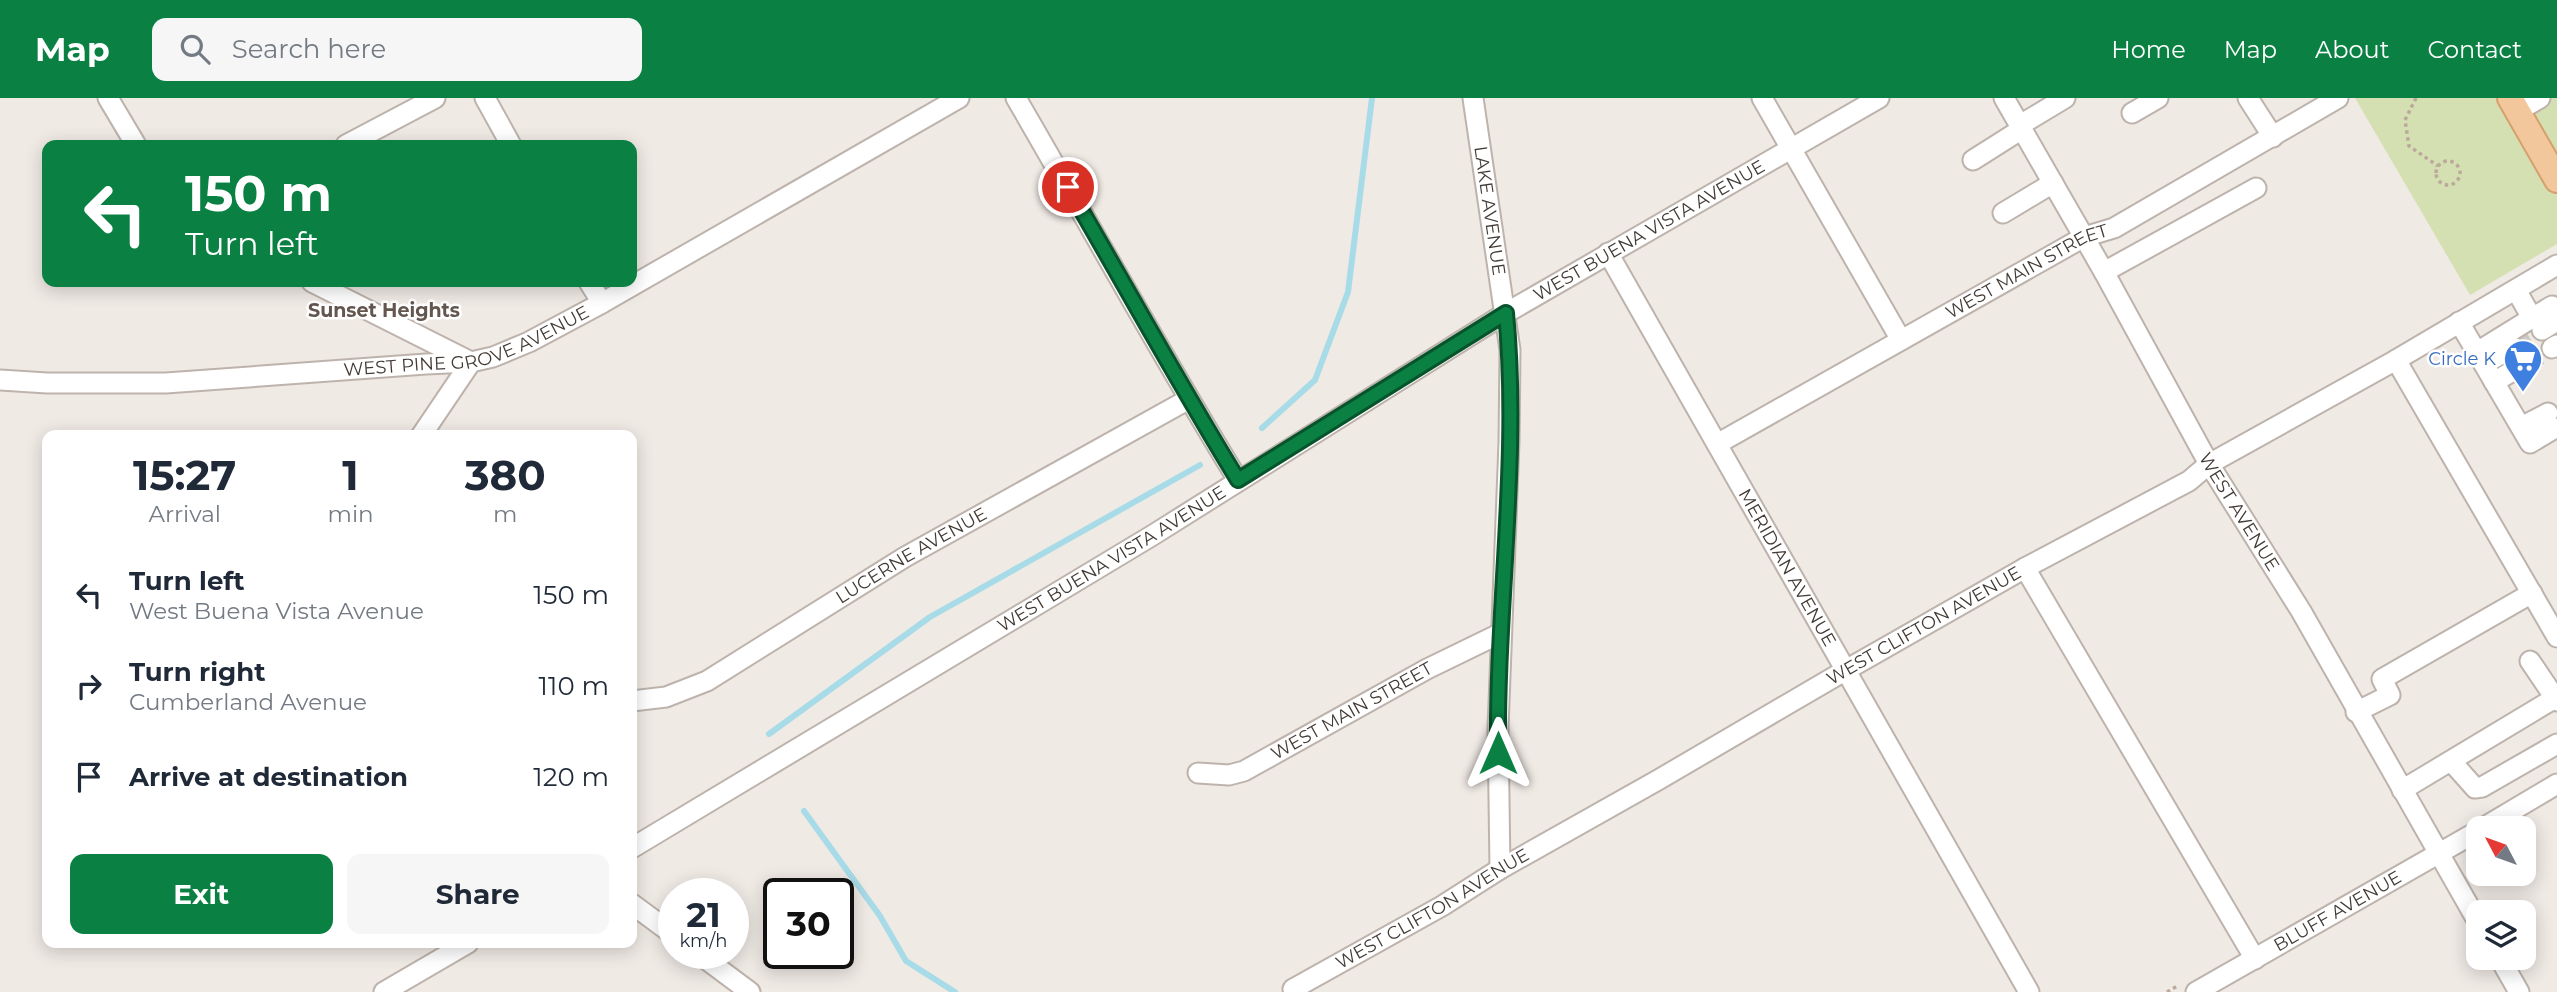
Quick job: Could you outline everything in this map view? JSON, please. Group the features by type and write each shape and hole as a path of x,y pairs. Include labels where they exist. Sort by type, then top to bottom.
{"main road":[{"path":"2514,105 2557,180"}],"street":[{"path":"108,98 133,140"},
{"path":"355,140 435,98"},
{"path":"485,98 508,140"},
{"name":"WEST PINE GROVE AVENUE","path":"637,283 959,98"},
{"path":"1017,98 1146,320 1189,400 1238,480"},
{"name":"LAKE AVENUE","path":"1473,98 1510,350 1509,442 1497,728 1500,869"},
{"path":"1762,98 1901,340"},
{"name":"WEST BUENA VISTA AVENUE","path":"637,845 1153,535 1506,313 1792,149 1847,106 1879,98"},
{"name":"WEST AVENUE","path":"2004,98 2104,272 2209,464 2301,611 2466,902"},
{"path":"1973,160 2064,98"},
{"path":"2132,113 2158,98"},
{"path":"2248,98 2273,137"},
{"name":"WEST MAIN STREET","path":"1717,444 2084,237 2114,228 2338,98"},
{"path":"2514,105 2540,98"},
{"path":"2003,213 2053,183"},
{"path":"2104,272 2256,188"},
{"name":"MERIDIAN AVENUE","path":"1608,253 2029,992"},
{"name":"WEST CLIFTON AVENUE","path":"1293,989 1442,906 1500,869 2025,568 2189,481 2209,464 2396,360 2557,265"},
{"path":"322,287 471,362 425,430"},
{"path":"592,287 602,303"},
{"name":"WEST PINE GROVE AVENUE","path":"0,380 47,383 166,383 471,362 494,357 530,342 630,287"},
{"path":"2516,290 2544,323"},
{"path":"2480,358 2544,323 2552,306 2557,314"},
{"path":"2459,322 2530,443 2552,421"},
{"path":"2480,358 2513,347"},
{"path":"2396,360 2557,637"},
{"path":"2494,382 2523,365"},
{"name":"LUCERNE AVENUE","path":"637,700 666,696 707,681 905,557 1189,400"},
{"path":"2025,568 2255,959"},
{"path":"2356,712 2390,695 2382,679 2532,593"},
{"name":"WEST MAIN STREET","path":"1198,773 1229,775 1244,771 1427,669 1501,632"},
{"path":"2402,790 2556,700 2530,661"},
{"path":"2451,761 2475,788 2482,787 2557,744"},
{"path":"2503,816 2557,784"},
{"name":"BLUFF AVENUE","path":"2196,992 2466,838"},
{"path":"637,908 658,923"},
{"path":"384,992 459,948"},
{"path":"719,969 750,992"},
{"path":"2506,970 2519,992"}],"path":[{"path":"2416,98 2405,120 2409,146 2438,166"},
{"path":"2446,161 2456,164 2460,174 2456,181 2449,184 2441,182 2437,176 2438,166 2446,161"}],"green space":[{"path":"2355,98 2557,98 2557,244 2470,295"}],"waterway":[{"path":"1262,428 1315,380 1348,292 1372,98"},
{"path":"769,734 930,617 1200,465"},
{"path":"804,811 880,916 906,961 955,992"}],"tunnel":[{"path":"2513,347 2542,330"},
{"path":"2523,365 2552,348"}],"place":[{"name":"Circle K","path":"2523,393"}],"district":[{"name":"Sunset Heights","path":"384,310"}],"route":[{"path":"1068,187 1146,320 1180,386 1238,480 1506,313 1510,350 1509,442 1498,753"}]}
